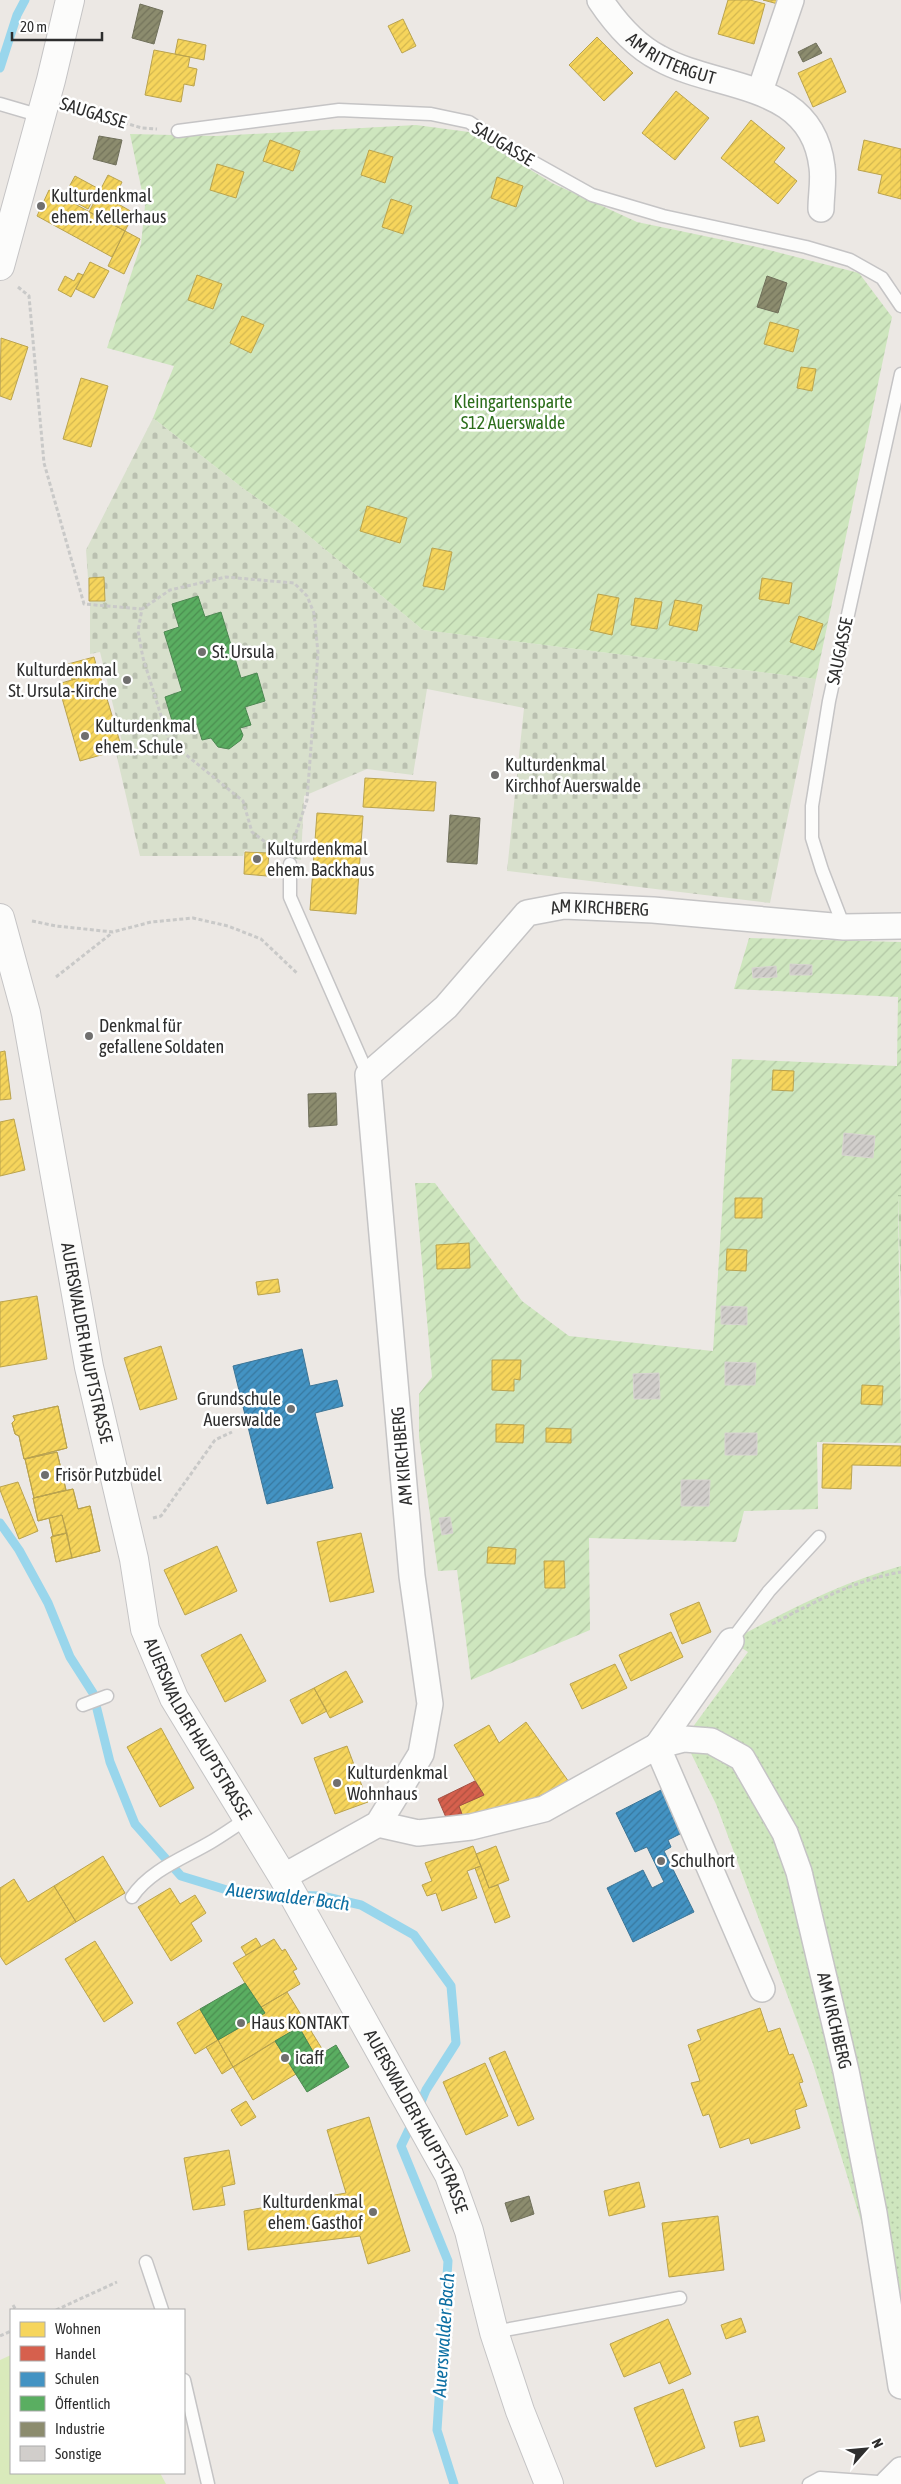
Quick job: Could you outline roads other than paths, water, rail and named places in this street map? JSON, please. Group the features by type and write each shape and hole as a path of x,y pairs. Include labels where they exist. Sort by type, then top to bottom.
{"main road":[{"path":"7,275 43,108 70,0"},
{"name":"AUERSWALDER HAUPTSTRASSE","path":"0,918 26,1013 89,1367 134,1559 145,1629 174,1698 283,1878 449,2175 469,2231 494,2332 544,2483"}],"street":[{"name":"AM RITTERGUT","path":"600,0 620,27 640,46 660,59 728,84 760,91 790,106 805,122 815,140 822,167 821,209"},
{"path":"760,91 792,0"},
{"name":"AM KIRCHBERG","path":"283,1878 378,1824 421,1754 430,1704 412,1576 368,1075 446,1007 527,913 564,906 653,910 844,927 901,926"},
{"name":"AM KIRCHBERG","path":"657,1746 731,1641"},
{"name":"AM KIRCHBERG","path":"378,1824 418,1832 470,1827 544,1809 657,1746 684,1740 711,1741 742,1758 785,1833 799,1872 846,2071 874,2213 901,2386"},
{"path":"657,1746 762,1989"}],"lane":[{"path":"2,105 43,108"},
{"name":"SAUGASSE","path":"178,131 339,110 431,114 469,122 515,152 592,195 663,216 806,247 850,260 882,278 901,306"},
{"name":"SAUGASSE","path":"844,927 812,838 812,806 829,701 901,374"},
{"name":"AM KIRCHBERG","path":"290,864 290,897 368,1075"},
{"path":"731,1641 768,1591 819,1537"},
{"path":"83,1705 108,1696"},
{"path":"132,1897 147,1880 176,1859 212,1842 247,1818"},
{"path":"146,2262 162,2309"},
{"path":"494,2332 680,2298"},
{"path":"185,2384 208,2484"},
{"path":"809,2484 820,2478 895,2479"}],"waterway":[{"name":"Auerswalder Bach","path":"0,68 17,15 25,0"},
{"name":"Auerswalder Bach","path":"0,1523 19,1550 48,1603 70,1657 93,1693 110,1762 135,1824 181,1876 240,1894 322,1896 361,1905 414,1935 451,1986 456,2043 426,2090 418,2109"},
{"name":"Auerswalder Bach","path":"413,2121 401,2146 448,2261 437,2430 454,2484"}],"place":[{"name":"Kulturdenkmal ehem. Kellerhaus","path":"41,206"},
{"name":"St. Ursula","path":"202,652"},
{"name":"Kulturdenkmal St. Ursula-Kirche","path":"127,680"},
{"name":"Kulturdenkmal ehem. Schule","path":"85,736"},
{"name":"Kulturdenkmal Kirchhof Auerswalde","path":"495,775"},
{"name":"Kulturdenkmal ehem. Backhaus","path":"257,859"},
{"name":"Denkmal für gefallene Soldaten","path":"89,1036"},
{"name":"Grundschule Auerswalde","path":"291,1409"},
{"name":"Frisör Putzbüdel","path":"45,1475"},
{"name":"Kulturdenkmal Wohnhaus","path":"337,1783"},
{"name":"Schulhort","path":"661,1861"},
{"name":"Haus KONTAKT","path":"241,2023"},
{"name":"icaff","path":"285,2058"},
{"name":"Kulturdenkmal ehem. Gasthof","path":"373,2212"}],"park label":[{"name":"Kleingartensparte S12 Auerswalde","path":"513,412"}]}
